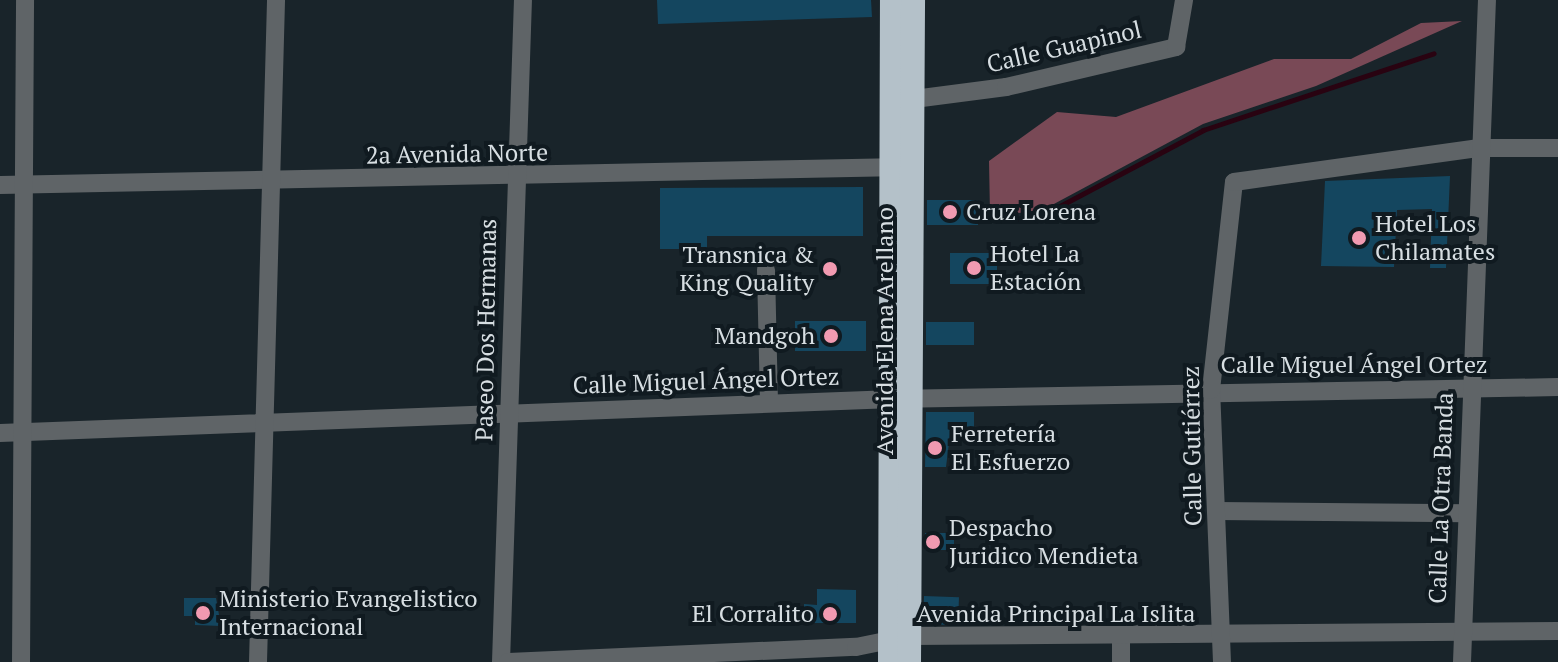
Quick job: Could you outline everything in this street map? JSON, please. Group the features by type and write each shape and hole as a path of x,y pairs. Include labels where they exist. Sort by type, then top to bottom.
{"highway":[{"name":"Avenida Elena Arellano","path":"892,0 903,38 914,99 903,167"},
{"name":"Avenida Elena Arellano","path":"909,662 897,647 903,399 903,38 913,0"}],"street":[{"path":"21,662 25,0"},
{"path":"258,662 263,425 274,180 276,0"},
{"name":"Paseo Dos Hermanas","path":"501,662 513,179 523,0"},
{"name":"Calle Guapinol","path":"914,99 1006,87 1176,47 1184,0"},
{"name":"Calle La Otra Banda","path":"1462,662 1460,630 1478,148 1487,0"},
{"path":"1478,148 1558,148"},
{"name":"Calle Gutiérrez","path":"1222,662 1211,390 1234,182 1478,148"},
{"name":"2a Avenida Norte","path":"0,185 513,179 903,167"},
{"path":"766,270 769,403"},
{"name":"Calle Miguel Ángel Ortez","path":"0,433 263,425 508,411 903,399 1211,390 1558,387"},
{"path":"1217,511 1465,513"},
{"name":"Avenida Principal La Islita","path":"508,662 1121,638 1220,639 1460,630 1558,631"},
{"path":"1121,638 1121,662"}],"shaded area":[{"path":"1462,21 1316,86 1203,124 1039,212 990,214 989,161 1057,112 1116,117 1274,59 1351,59 1421,23"}],"building":[{"path":"657,0 871,0 872,17 658,24"},
{"name":"Hotel Los Chilamates","path":"1450,176 1446,268 1430,268 1432,209 1397,210 1394,267 1321,266 1325,181"},
{"path":"863,187 863,236 707,236 707,249 660,249 660,188"},
{"name":"Cruz Lorena","path":"927,200 978,200 978,225 927,225"},
{"name":"Hotel La Estación","path":"950,253 997,253 997,284 950,284"},
{"name":"Mandgoh","path":"795,321 866,321 866,351 795,351"},
{"path":"926,322 974,322 974,345 926,345"},
{"name":"Ferretería El Esfuerzo","path":"926,412 974,412 974,428 951,427 946,467 925,467"},
{"name":"Despacho Juridico Mendieta","path":"925,533 954,533 954,550 925,550"},
{"name":"El Corralito","path":"817,589 856,590 856,623 804,623 804,604 817,605"},
{"path":"924,596 959,597 958,625 923,624"},
{"name":"Ministerio Evangelistico Internacional","path":"184,598 216,598 221,626 195,625 195,616 184,616"}],"waterway":[{"path":"999,221 1039,217 1203,130 1434,53"}],"place":[{"name":"Cruz Lorena","path":"950,212"},
{"name":"Hotel Los Chilamates","path":"1359,238"},
{"name":"Hotel La Estación","path":"974,268"},
{"name":"Transnica & King Quality","path":"830,269"},
{"name":"Mandgoh","path":"831,336"},
{"name":"Ferretería El Esfuerzo","path":"935,448"},
{"name":"Despacho Juridico Mendieta","path":"933,542"},
{"name":"Ministerio Evangelistico Internacional","path":"203,613"},
{"name":"El Corralito","path":"830,614"}]}
